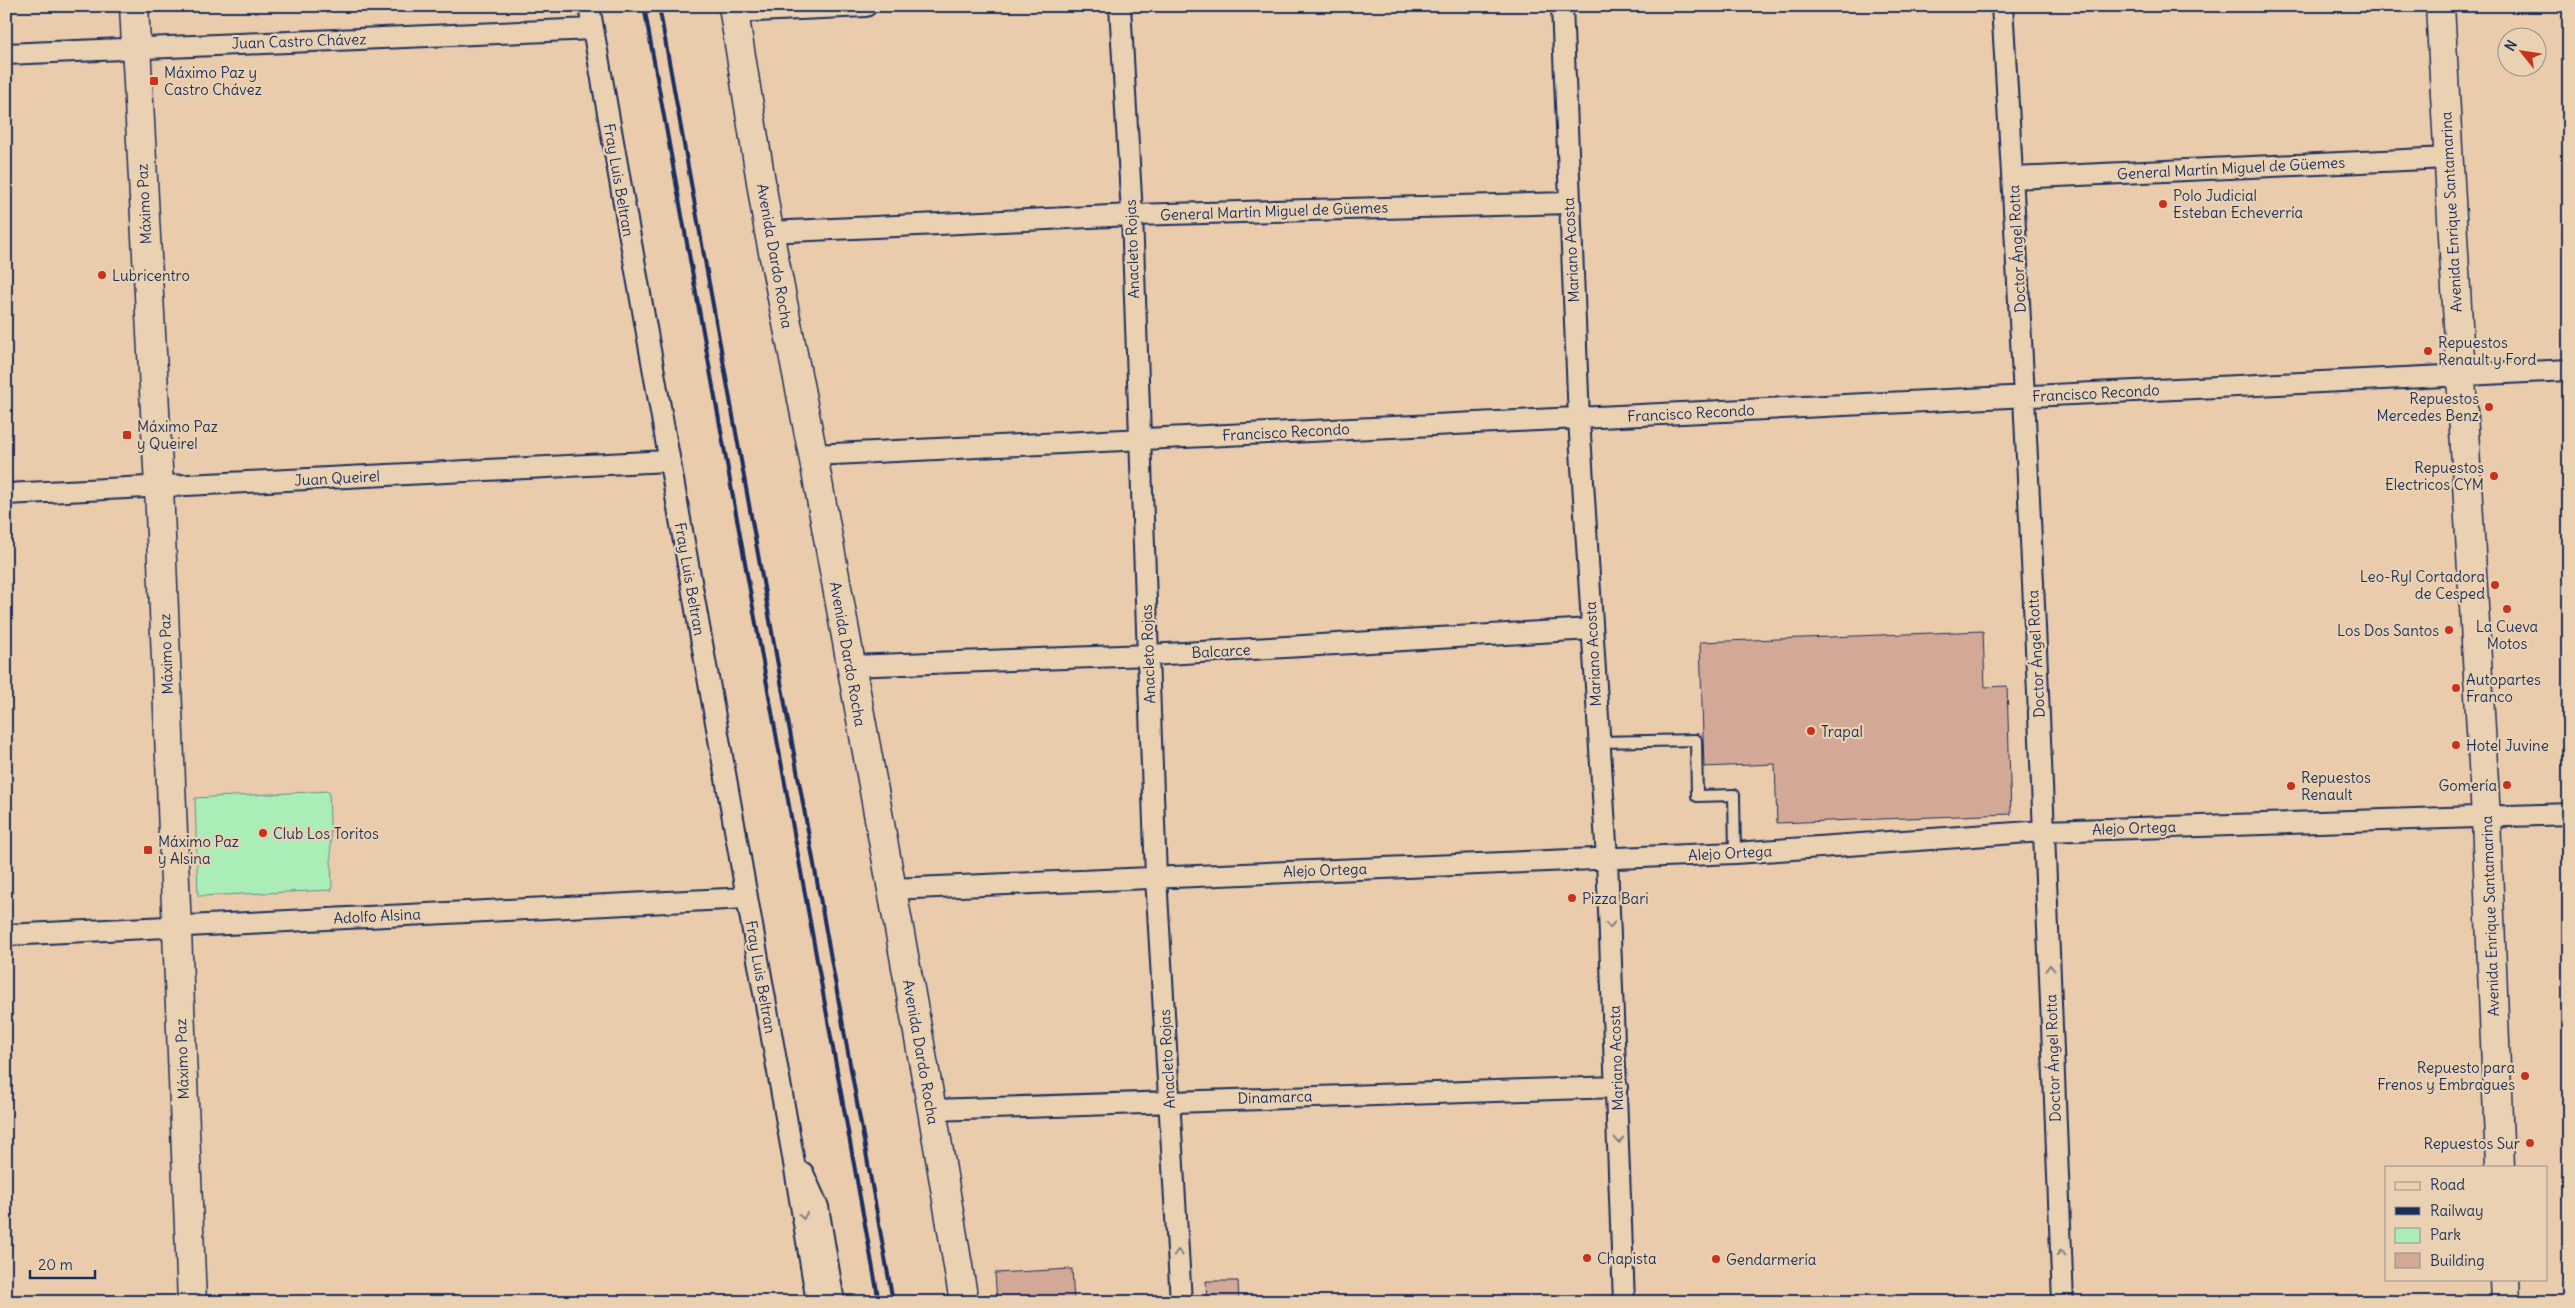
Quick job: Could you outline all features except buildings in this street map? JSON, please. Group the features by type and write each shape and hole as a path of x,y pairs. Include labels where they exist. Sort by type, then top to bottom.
{"main road":[{"name":"Máximo Paz","path":"134,6 160,487 192,1302"},
{"name":"Avenida Enrique Santamarina","path":"2440,6 2486,818 2500,1166"},
{"name":"Avenida Dardo Rocha","path":"734,9 769,232 813,455 932,1110 964,1302"},
{"path":"2505,1280 2506,1302"}],"street":[{"name":"Fray Luis Beltran","path":"589,6 668,461 792,1150 817,1302"},
{"path":"734,9 866,6"},
{"name":"Anacleto Rojas","path":"1120,6 1132,215 1156,877 1181,1302"},
{"name":"Mariano Acosta","path":"1562,6 1568,203 1579,419 1598,742 1607,859 1618,1086 1624,1302"},
{"name":"Doctor Ángel Rotta","path":"2002,6 2024,396 2063,1302"},
{"name":"Juan Castro Chávez","path":"6,54 593,29"},
{"name":"General Martín Miguel de Güemes","path":"2013,178 2448,158"},
{"name":"General Martín Miguel de Güemes","path":"769,232 1132,215 1568,203"},
{"name":"Francisco Recondo","path":"813,455 2569,370"},
{"name":"Juan Queirel","path":"6,494 668,461"},
{"name":"Balcarce","path":"850,666 1149,655 1592,630"},
{"name":"Alejo Ortega","path":"891,889 1735,853 2044,831 2569,814"},
{"name":"Adolfo Alsina","path":"6,935 747,898"},
{"name":"Dinamarca","path":"932,1110 1618,1086"},
{"name":"Fray Luis Beltran","path":"792,1150 818,1207 834,1302"}],"lane":[{"path":"1598,742 1696,740 1697,796 1734,795 1735,853"}],"green space":[{"name":"Club Los Toritos","path":"329,791 332,890 198,896 195,798"}],"railway":[{"path":"644,6 879,1302"},
{"path":"659,6 893,1302"}],"place":[{"name":"Máximo Paz y Castro Chávez","path":"154,81"},
{"name":"Polo Judicial Esteban Echeverría","path":"2163,204"},
{"name":"Lubricentro","path":"102,275"},
{"name":"Repuestos Renault y Ford","path":"2428,351"},
{"name":"Repuestos Mercedes Benz","path":"2489,407"},
{"name":"Máximo Paz y Queirel","path":"127,435"},
{"name":"Repuestos Electricos CYM","path":"2494,476"},
{"name":"Leo-Ryl Cortadora de Cesped","path":"2495,585"},
{"name":"La Cueva Motos","path":"2507,609"},
{"name":"Los Dos Santos","path":"2449,630"},
{"name":"Autopartes Franco","path":"2456,688"},
{"name":"Trapal","path":"1811,731"},
{"name":"Hotel Juvine","path":"2456,745"},
{"name":"Gomería","path":"2507,785"},
{"name":"Repuestos Renault","path":"2291,786"},
{"name":"Club Los Toritos","path":"263,833"},
{"name":"Máximo Paz y Alsina","path":"148,850"},
{"name":"Pizza Bari","path":"1572,898"},
{"name":"Repuesto para Frenos y Embragues","path":"2525,1076"},
{"name":"Repuestos Sur","path":"2530,1143"},
{"name":"Chapista","path":"1587,1258"},
{"name":"Gendarmería","path":"1716,1259"}]}
